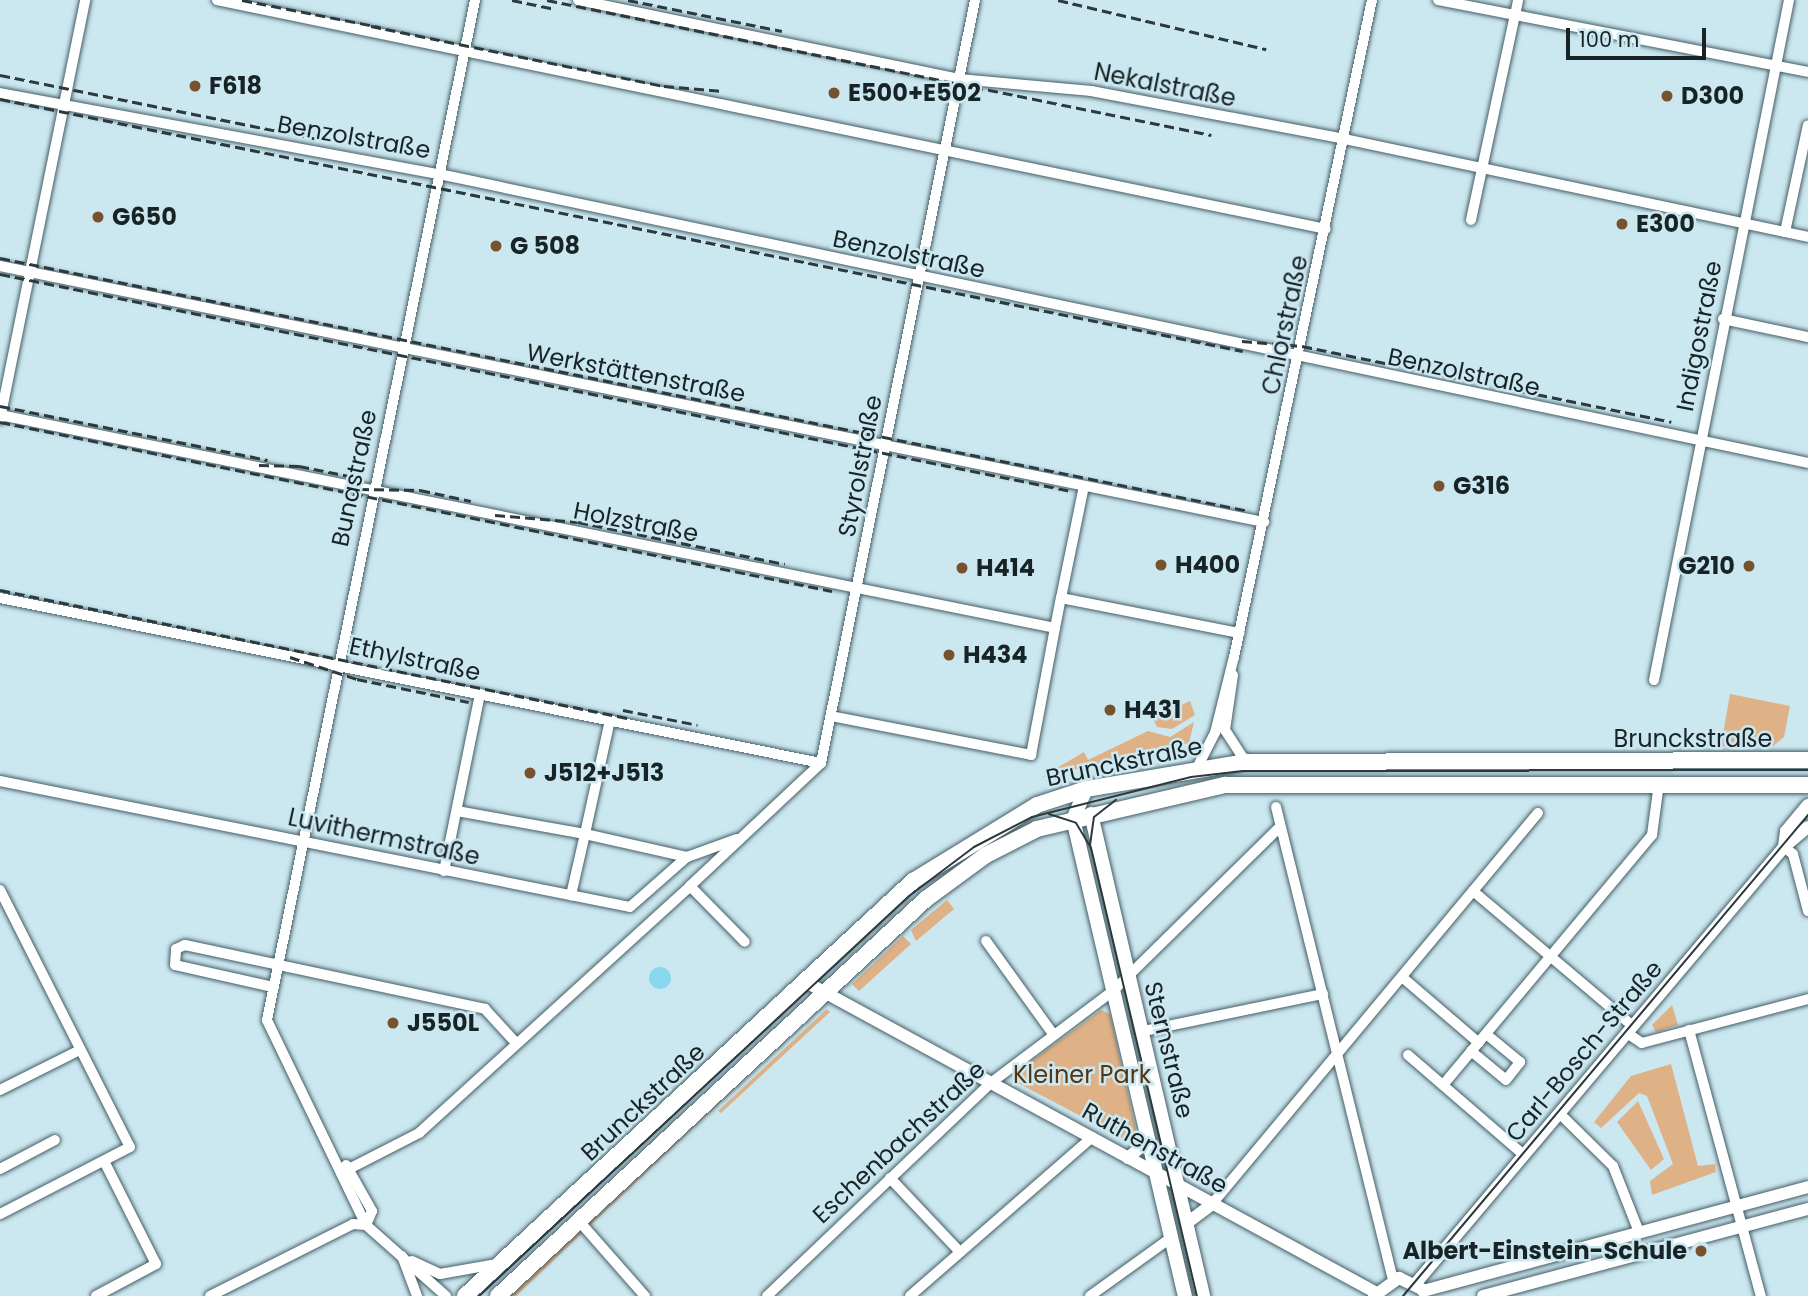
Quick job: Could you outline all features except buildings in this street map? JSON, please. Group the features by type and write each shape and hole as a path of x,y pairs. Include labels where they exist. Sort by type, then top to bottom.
{"main road":[{"name":"Brunckstraße","path":"465,1296 804,981 941,860 1037,805 1086,789 1196,768 1246,762 1808,760"},
{"name":"Brunckstraße","path":"498,1296 827,989 986,855 1073,819 1225,785 1808,785"},
{"path":"1073,819 1086,789"},
{"name":"Sternstraße","path":"1091,814 1139,1032 1203,1296"},
{"name":"Sternstraße","path":"1073,819 1185,1296"}],"street":[{"path":"0,417 85,0"},
{"path":"217,0 1326,229"},
{"name":"Bunastraße","path":"366,1225 346,1170 333,1157 267,1020 300,842 475,0"},
{"name":"Nekalstraße","path":"578,0 958,79 1091,91 1344,139 1742,220 1808,237"},
{"name":"Styrolstraße","path":"821,763 975,0"},
{"name":"Chlorstraße","path":"1228,688 1372,0"},
{"path":"1438,0 1774,68 1808,72"},
{"path":"1471,220 1518,0"},
{"name":"Indigostraße","path":"1654,680 1742,220 1789,0"},
{"name":"Benzolstraße","path":"0,93 439,174 1299,358 1808,463"},
{"path":"1785,232 1808,125"},
{"name":"Werkstättenstraße","path":"0,266 1264,522"},
{"path":"1723,319 1808,337"},
{"name":"Holzstraße","path":"0,417 1055,628"},
{"path":"831,716 1031,755 1084,486"},
{"name":"Ethylstraße","path":"0,598 821,763"},
{"path":"1061,598 1240,633"},
{"path":"1228,688 1227,741 1246,762"},
{"path":"1196,768 1215,733 1228,688"},
{"path":"444,871 480,694"},
{"path":"572,895 610,720"},
{"path":"346,1170 419,1133 821,763"},
{"name":"Luvithermstraße","path":"0,781 630,907 687,857 740,838"},
{"path":"1443,1085 1652,835 1658,783"},
{"name":"Carl-Bosch-Straße","path":"1784,847 1786,831 1808,804"},
{"path":"1276,807 1393,1279"},
{"path":"457,811 585,834 687,857"},
{"path":"1187,1223 1212,1204 1538,813"},
{"name":"Eschenbachstraße","path":"766,1296 992,1082 1114,990 1280,827"},
{"name":"Carl-Bosch-Straße","path":"1421,1290 1559,1113 1784,847 1808,827"},
{"path":"1784,847 1793,854 1808,911"},
{"path":"690,886 745,942"},
{"path":"0,890 130,1147 0,1213"},
{"path":"1473,891 1551,957 1642,1043 1808,999"},
{"path":"986,941 1053,1034"},
{"path":"273,987 184,968 174,958 185,945 485,1009 515,1042"},
{"path":"1402,976 1479,1043"},
{"name":"Ruthenstraße","path":"804,981 827,989 1375,1294"},
{"path":"1139,1032 1323,994"},
{"path":"1689,1030 1761,1296"},
{"path":"0,1090 80,1051"},
{"path":"1408,1055 1524,1155"},
{"path":"1559,1113 1613,1166 1639,1232"},
{"path":"909,1296 1092,1137"},
{"path":"0,1169 55,1140"},
{"path":"1128,1158 1149,1140"},
{"path":"96,1296 156,1264 104,1161"},
{"path":"890,1178 960,1252"},
{"path":"1393,1279 1421,1290 1808,1187"},
{"path":"1483,1296 1808,1209"},
{"path":"579,1221 645,1296"},
{"path":"210,1296 353,1224 366,1225 446,1296"},
{"path":"1090,1296 1171,1237"},
{"path":"401,1256 440,1274 504,1262"},
{"path":"401,1256 417,1296"},
{"path":"1375,1294 1393,1279"}],"green space":[{"path":"1730,694 1790,706 1784,737 1773,746 1721,746"},
{"path":"1190,701 1195,715 1172,729 1157,727 1153,719"},
{"path":"1194,722 1189,743 1042,777 1084,752 1088,760 1148,731 1170,737"},
{"path":"947,900 954,909 916,941 911,930"},
{"path":"903,936 911,944 859,991 852,984"},
{"path":"831,997 516,1296 506,1296"},
{"path":"1672,1005 1678,1025 1656,1032 1652,1025"},
{"path":"827,1009 830,1012 721,1113 718,1111"},
{"name":"Kleiner Park","path":"1101,1010 1110,1014 1137,1134 1132,1143 1016,1082 1015,1073"},
{"path":"1671,1064 1698,1166 1715,1164 1716,1172 1652,1195 1650,1181 1673,1164 1647,1096 1639,1093 1601,1128 1594,1122 1631,1076"},
{"path":"1638,1101 1664,1159 1651,1170 1617,1122"}],"water":[{"path":"660,967 668,970 671,978 668,986 660,989 652,986 649,978 652,970"}],"tram line":[{"path":"479,1296 909,896 974,847 1032,817 1191,777 1243,771 1808,770"},
{"path":"1090,845 1094,817 1116,800"},
{"path":"1049,814 1076,823 1091,848 1197,1296"},
{"path":"1403,1296 1808,815"}],"railway":[{"path":"242,0 380,27"},
{"path":"512,0 555,9"},
{"path":"547,0 1211,135"},
{"path":"628,0 782,31"},
{"path":"1058,0 1266,49"},
{"path":"371,26 664,86 723,91"},
{"path":"0,75 316,139"},
{"path":"0,99 1243,351"},
{"path":"0,258 1249,511"},
{"path":"0,274 1071,491"},
{"path":"1242,341 1302,346 1671,422"},
{"path":"0,406 268,460"},
{"path":"0,422 832,591"},
{"path":"259,465 299,466 364,479"},
{"path":"359,489 420,490 471,501"},
{"path":"495,515 578,522 785,564"},
{"path":"0,590 632,719"},
{"path":"290,657 357,679 469,702"},
{"path":"623,710 698,725"}],"place":[{"name":"F618","path":"195,86"},
{"name":"E500+E502","path":"834,93"},
{"name":"D300","path":"1667,96"},
{"name":"G650","path":"98,217"},
{"name":"E300","path":"1622,224"},
{"name":"G 508","path":"496,246"},
{"name":"G316","path":"1439,486"},
{"name":"H400","path":"1161,565"},
{"name":"G210","path":"1749,566"},
{"name":"H414","path":"962,568"},
{"name":"H434","path":"949,655"},
{"name":"H431","path":"1110,710"},
{"name":"J512+J513","path":"530,773"},
{"name":"J550L","path":"393,1023"},
{"name":"Albert-Einstein-Schule","path":"1701,1251"}]}
